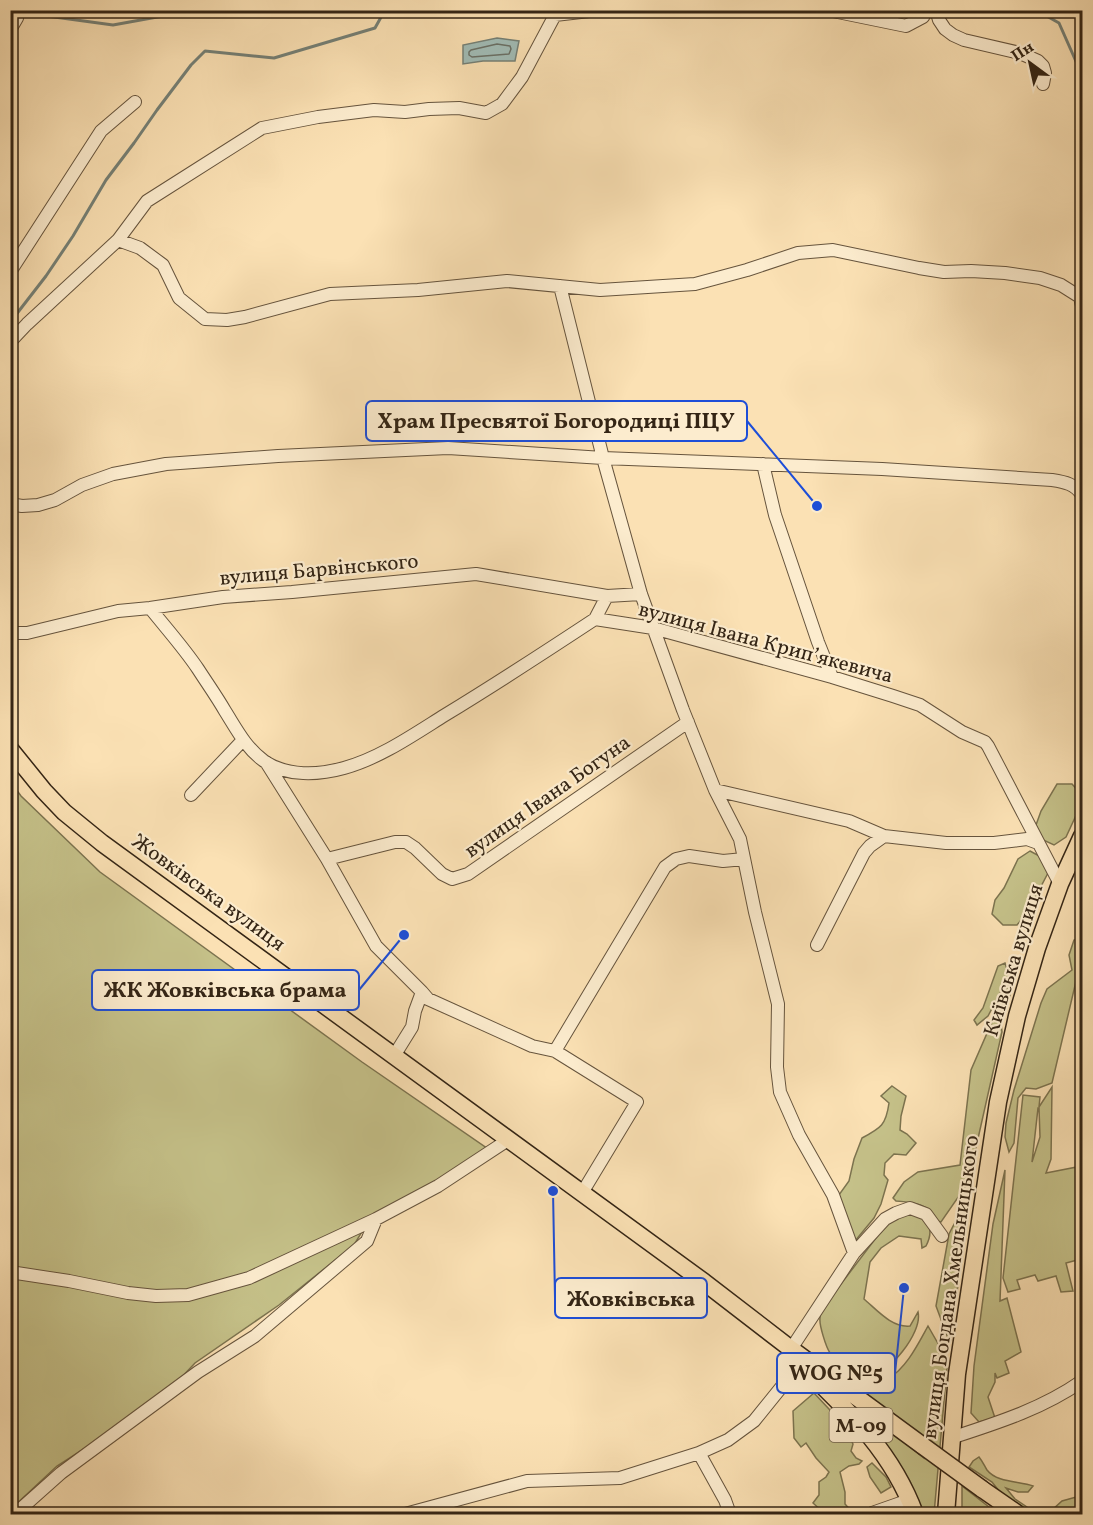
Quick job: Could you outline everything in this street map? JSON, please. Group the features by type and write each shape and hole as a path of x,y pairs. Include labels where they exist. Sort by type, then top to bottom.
{"highway":[{"name":"Жовківська вулиця","path":"10,749 44,791 64,812 84,828 582,1193"},
{"name":"Київська вулиця","path":"998,1102 1017,1017 1037,948 1059,884 1083,836"},
{"name":"вулиця Богдана Хмельницького","path":"946,1515 957,1374 998,1102"},
{"name":"М-09","path":"582,1193 1018,1515"},
{"name":"М-09","path":"791,1349 800,1364 849,1411 878,1445 893,1468 912,1507"}],"street":[{"path":"10,30 17,18 11,10"},
{"path":"10,342 118,240 147,201 262,128 318,117 374,110 405,112 459,108 486,113 502,104 522,78 555,15 598,10"},
{"path":"828,10 906,26 923,17 927,10"},
{"path":"936,10 945,29 953,35 964,40 1020,53 1038,61 1045,73 1042,84"},
{"path":"10,272 101,131 135,102"},
{"path":"118,240 140,248 163,265 179,298 205,319 227,320 245,317 330,294 418,290 507,281 600,290 695,284 798,253 833,250 945,272 1005,273 1040,278 1061,285 1080,297 1083,306"},
{"path":"560,286 603,458 641,594 688,722 716,790 740,839 778,1004 777,1067 780,1092 800,1135 833,1195 854,1253"},
{"path":"10,504 38,505 55,500 82,484 113,474 166,464 448,448 1052,480 1069,483 1083,495"},
{"path":"763,464 775,515 832,677"},
{"name":"вулиця Барвінського","path":"10,633 27,633 118,611 223,597 476,574 607,596 641,594"},
{"path":"150,608 196,666 243,740 252,750 266,762 283,770 302,773 344,768 369,758 416,733 534,660 595,619 607,596"},
{"name":"вулиця Івана Крипʼякевича","path":"595,619 653,628 832,677 920,705 962,732 985,742 1059,884"},
{"name":"вулиця Івана Богуна","path":"327,859 396,842 406,842 442,874 452,879 468,874 688,722"},
{"path":"191,795 243,740"},
{"path":"266,762 327,859 376,946 429,999 532,1046 555,1051 637,1102 582,1193"},
{"path":"716,790 849,821 884,836 946,843 994,843 1027,839 1038,843"},
{"path":"817,945 864,853 884,836"},
{"path":"555,1051 665,867 676,859 689,856 723,861 744,860"},
{"path":"394,1056 412,1027 422,992"},
{"path":"10,1272 128,1293 156,1296 188,1295 249,1278 376,1219 438,1186 508,1140"},
{"path":"791,1349 854,1253 885,1219 910,1208 926,1214 942,1236"},
{"path":"15,1515 61,1473 198,1372 255,1336 367,1241 376,1219"},
{"path":"405,1515 527,1481 620,1478 699,1453 728,1440 754,1421 800,1364"},
{"path":"951,1438 1040,1406 1083,1381"},
{"path":"699,1453 725,1500 730,1515"},
{"path":"872,1515 872,1513 912,1507"}],"shaded area":[{"path":"10,781 21,796 100,872 362,1062 491,1151 372,1215 354,1245 279,1305 195,1363 160,1400 57,1466 11,1509"},
{"path":"1057,784 1072,784 1082,795 1079,809 1066,837 1054,845 1041,839 1036,825 1041,811"},
{"path":"1030,851 1043,858 1048,873 1027,913 1017,925 1003,925 992,914 995,900 1004,888 1018,859"},
{"path":"1082,937 1082,956 1052,1083 1036,1089 1026,1088 1018,1098 1014,1143 1009,1152 1005,1137 1006,1123 1041,1003 1047,989 1072,970 1069,955 1074,940"},
{"path":"1005,963 1009,976 988,1016 977,1025 974,1020 983,1008 998,966"},
{"path":"1015,969 1018,970 1001,1023 1002,1032 968,1183 941,1222 937,1221 926,1207 896,1201 893,1198 904,1182 918,1172 960,1165 971,1070"},
{"path":"892,1086 906,1096 900,1130 916,1143 906,1155 894,1154 885,1163 884,1175 888,1180 881,1204 874,1218 855,1241 836,1199 849,1181 862,1138 882,1125 884,1121 889,1103 881,1096"},
{"path":"1052,1087 1051,1159 1046,1173 1082,1166 1082,1179 1076,1181 1082,1180 1082,1263 1081,1259 1066,1263 1073,1291 1061,1292 1056,1276 1038,1281 1035,1275 1017,1280 1020,1289 1008,1292 1003,1278 1023,1095 1040,1097 1039,1107","holes":["1038,1108 1039,1108 1040,1137 1032,1162"]},
{"path":"1005,1170 1000,1301 1007,1298 1021,1352 1005,1361 1009,1373 997,1378 995,1373 995,1382 988,1397 995,1418 979,1422 971,1413 974,1366 993,1224"},
{"path":"967,1204 951,1340 949,1341 936,1306 949,1234 964,1205"},
{"path":"911,1211 922,1217 930,1229 926,1246 922,1248 921,1239 899,1236 881,1248 870,1262 864,1299 897,1324 910,1326 918,1312 918,1321 910,1341 894,1361 875,1375 862,1378 849,1371 830,1353 822,1331 821,1312 882,1230 896,1217"},
{"path":"928,1326 944,1354 947,1368 934,1514 920,1514 835,1389 893,1431 924,1458 926,1440 861,1392 894,1375 911,1356"},
{"path":"814,1393 843,1424 853,1444 851,1451 856,1458 862,1461 840,1472 845,1492 845,1504 854,1514 825,1514 813,1503 819,1495 819,1482 829,1472 806,1443 801,1447 794,1438 793,1411"},
{"path":"979,1457 991,1474 1033,1486 1028,1492 1006,1488 1015,1499 1027,1507 1026,1514 1008,1502 992,1482 969,1467"},
{"path":"872,1463 886,1477 891,1487 881,1493 870,1477 867,1467"},
{"path":"962,1486 998,1514 962,1514"},
{"path":"1076,1497 1082,1501 1082,1514 1052,1514 1051,1511 1062,1501"}],"water":[{"path":"497,38 519,41 515,61 483,61 463,64 463,45"}],"waterway":[{"path":"39,10 47,16 113,25 196,10"},
{"path":"15,316 73,236 106,180 191,65 205,51 274,58 375,28 385,10"},
{"path":"1036,10 1059,23 1082,75"}],"place":[{"name":"Храм Пресвятої Богородиці ПЦУ","path":"817,506"},
{"name":"ЖК Жовківська брама","path":"404,935"},
{"name":"Жовківська","path":"553,1191"},
{"name":"WOG №5","path":"904,1288"}]}
